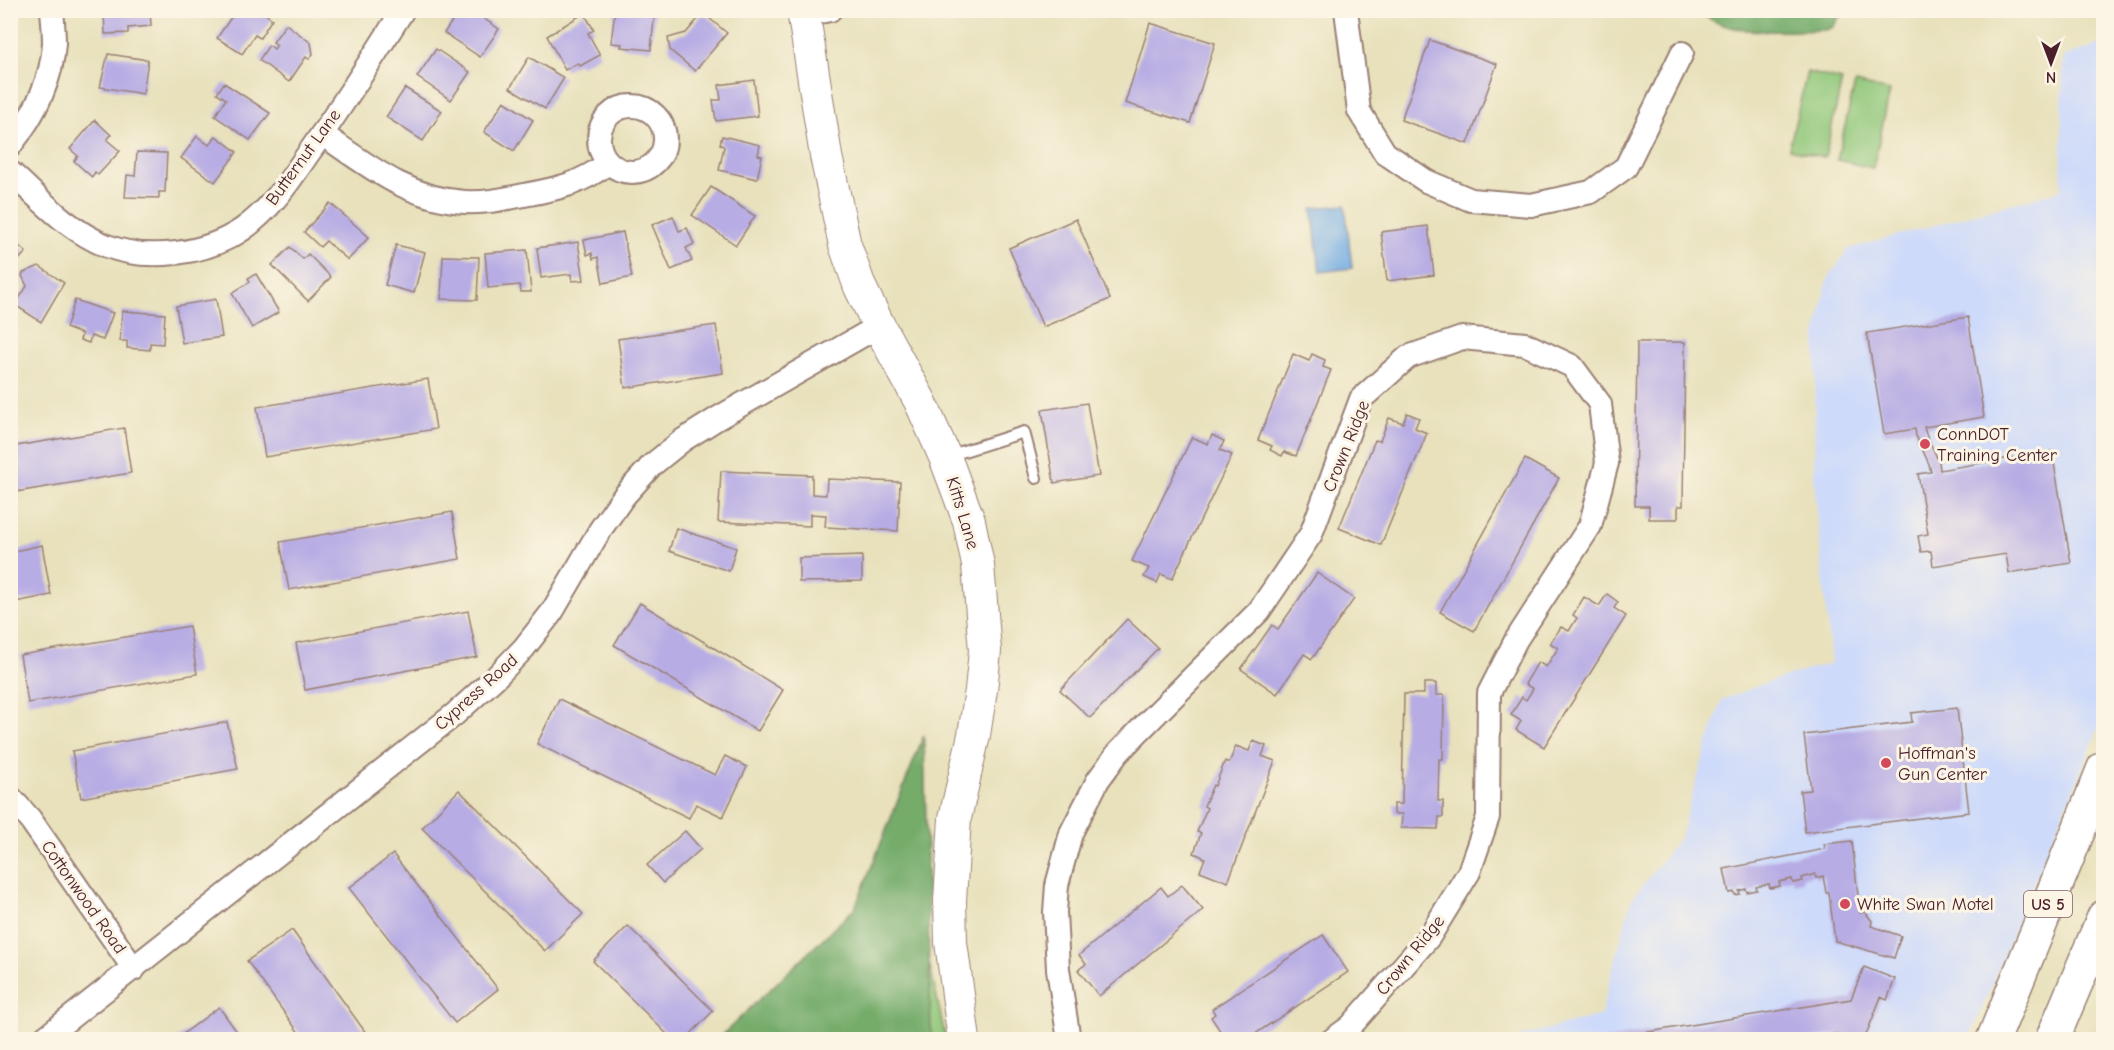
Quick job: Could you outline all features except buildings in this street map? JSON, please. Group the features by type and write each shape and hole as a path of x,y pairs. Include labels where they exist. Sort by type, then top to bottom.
{"highway":[{"name":"US 5","path":"1993,1040 2103,768"},
{"path":"2052,1040 2103,917"}],"street":[{"path":"10,146 37,104 49,75 54,44 52,10"},
{"name":"Butternut Lane","path":"10,172 62,218 85,235 108,246 134,253 159,254 218,243 242,230 280,194 403,10"},
{"path":"1346,10 1359,111 1385,153 1426,181 1471,200 1531,205 1590,192 1599,186 1626,167 1682,53"},
{"name":"Kitts Lane","path":"812,12 826,156 845,245 860,287 920,401 945,457 969,521 978,565 985,651 974,735 955,818 952,858 951,942 964,1040"},
{"path":"322,134 383,177 401,186 422,195 465,202 490,201 557,189 578,182 608,163"},
{"name":"Cypress Road","path":"42,1040 447,720 496,677 524,648 552,612 600,530 624,496 652,465 683,440 718,418 879,326"},
{"name":"Crown Ridge","path":"1069,1040 1058,969 1055,912 1057,885 1071,833 1098,780 1139,730 1258,611 1311,534 1361,399 1408,357 1462,338 1525,344 1572,366 1600,404 1607,463 1590,526 1516,640 1489,693 1488,817 1469,872 1429,937 1350,1027 1332,1040"},
{"name":"Cottonwood Road","path":"10,797 30,819 134,969"}],"lane":[{"path":"945,457 1024,432 1036,478"}],"shaded area":[{"path":"2100,11 2103,11 2103,718 1969,1039 1517,1040 1521,1036 1601,1015 1631,900 1680,837 1722,700 1766,683 1831,663 1814,479 1816,335 1827,281 1848,249 2061,190 2063,57 2100,44"}],"green space":[{"path":"1699,11 1843,11 1833,27 1826,30 1759,31 1726,26 1711,20"},
{"path":"1807,72 1842,80 1825,157 1789,149"},
{"path":"1855,83 1890,91 1873,168 1837,160"},
{"path":"924,735 931,1039 718,1039 855,908"},
{"path":"929,962 945,1035 946,1039 931,1039"}],"water":[{"path":"1345,205 1352,268 1320,272 1312,208"}],"place":[{"name":"ConnDOT Training Center","path":"1925,444"},
{"name":"Hoffman's Gun Center","path":"1886,763"},
{"name":"White Swan Motel","path":"1845,904"}]}
